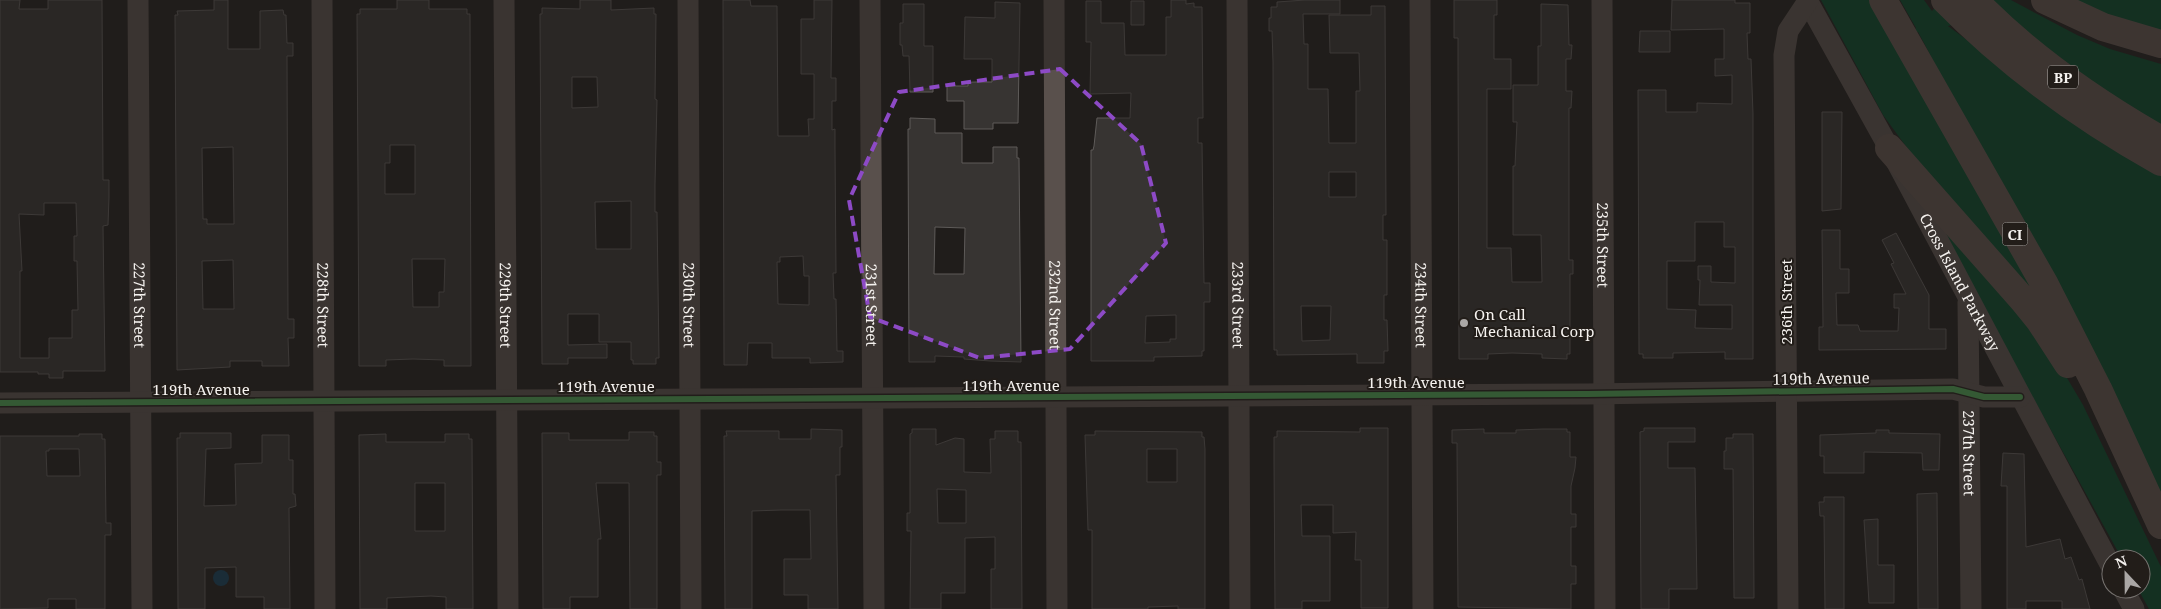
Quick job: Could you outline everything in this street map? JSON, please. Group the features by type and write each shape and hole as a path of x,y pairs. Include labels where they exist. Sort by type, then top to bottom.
{"highway":[{"name":"CI","path":"1883,0 2045,285 2098,389 2161,525"},
{"path":"1945,0 1984,37 2046,89 2119,138 2161,162"},
{"name":"BP","path":"1974,0 2016,40 2067,80 2113,112 2161,140"},
{"path":"2045,0 2103,26 2161,44"},
{"path":"1889,148 2040,322 2080,382 2103,426 2138,473"}],"street":[{"name":"227th Street","path":"138,0 142,609"},
{"name":"228th Street","path":"322,0 325,609"},
{"name":"229th Street","path":"504,0 508,609"},
{"name":"230th Street","path":"688,0 691,609"},
{"name":"231st Street","path":"870,0 874,609"},
{"name":"232nd Street","path":"1054,0 1057,609"},
{"name":"233rd Street","path":"1237,0 1240,609"},
{"name":"234th Street","path":"1420,0 1423,609"},
{"name":"235th Street","path":"1602,0 1605,609"},
{"name":"Cross Island Parkway","path":"1808,1 1889,148 2102,549"},
{"name":"236th Street","path":"1788,609 1784,55 1788,31 1808,1"},
{"name":"237th Street","path":"1968,297 1971,609"},
{"name":"119th Avenue","path":"0,403 1953,390 1984,398 2020,397"}],"highlighted area":[{"path":"1060,69 1141,144 1166,243 1070,349 980,358 870,317 849,200 899,92"}],"green space":[{"path":"1821,0 1871,0 2027,272 2039,311 1952,209 1883,115"},
{"path":"1900,0 1924,0 1932,11 1942,0 2011,0 2077,35 2110,49 2161,64 2161,129 2135,114 2002,14 1948,26 2035,90 2161,170 2161,506 1924,43 1918,32 1910,34 1916,28"},
{"path":"2067,0 2161,0 2161,34"},
{"path":"1935,213 2040,332 2083,405 2161,567 2161,609 2149,609 2144,599 2151,599 2151,549 2116,549 2006,349"}],"water":[{"path":"218,570 224,570 229,575 227,584 218,586 213,581 213,575"}],"building":[{"path":"0,0 20,0 19,9 48,9 48,0 102,0 103,180 109,180 108,225 103,226 105,371 63,371 63,378 49,378 49,374 38,374 38,372 0,372","holes":["44,203 76,203 77,236 74,236 74,261 77,261 78,310 72,310 72,338 49,338 49,358 20,358 20,271 22,271 19,214 44,215"]},
{"path":"214,0 228,0 228,49 260,49 260,11 283,10 284,15 286,15 287,43 293,43 293,56 287,56 288,319 294,319 294,338 288,338 289,366 262,366 262,361 230,361 230,367 177,370 175,15 178,15 177,11 214,10","holes":["233,147 234,224 207,224 207,219 203,219 202,148","233,260 234,309 203,309 202,261"]},
{"path":"397,0 429,0 429,9 467,9 467,14 470,14 471,366 444,366 444,360 413,359 386,360 386,366 359,366 357,14 360,14 360,9 397,9","holes":["390,145 415,145 415,194 385,194 385,163 390,163","412,259 445,259 444,292 439,292 439,307 413,307"]},
{"path":"580,0 611,0 611,10 654,8 654,14 656,14 655,212 657,212 659,358 656,358 656,364 633,364 633,360 631,360 631,342 599,342 599,314 568,314 568,345 607,344 607,358 568,358 568,364 542,364 540,14 542,14 542,8 580,9","holes":["572,77 597,77 598,107 572,108","631,201 631,249 596,249 595,202"]},
{"path":"723,0 750,0 751,6 777,6 778,136 809,136 808,119 814,119 814,74 801,74 801,19 814,19 814,0 832,0 831,78 836,78 836,101 832,101 832,130 835,129 836,273 833,273 834,299 836,299 837,351 843,351 843,362 810,363 810,358 772,358 772,343 748,343 747,365 724,365","holes":["803,256 804,276 809,276 809,305 778,304 777,262 780,262 780,257"]},
{"path":"1171,0 1186,0 1186,4 1194,3 1194,7 1202,7 1203,118 1198,118 1198,143 1202,143 1204,283 1210,283 1210,302 1204,302 1204,351 1202,351 1202,356 1154,357 1154,361 1091,361 1091,150 1093,150 1094,146 1097,118 1130,118 1131,93 1090,94 1091,42 1086,42 1086,1 1101,1 1101,23 1124,23 1125,55 1166,55 1166,17 1171,17","holes":["1176,315 1176,339 1170,339 1170,342 1145,343 1146,316"]},
{"path":"1340,0 1340,14 1303,14 1304,44 1308,44 1308,89 1328,89 1329,143 1356,143 1356,91 1360,91 1359,53 1330,53 1329,15 1371,15 1371,6 1385,6 1386,215 1383,215 1383,240 1387,240 1387,295 1384,295 1384,320 1387,320 1388,351 1384,351 1384,363 1357,363 1357,354 1277,355 1277,350 1274,350 1273,62 1272,31 1269,31 1269,18 1271,18 1271,7 1277,7 1277,2","holes":["1329,172 1356,172 1356,197 1329,197","1301,306 1331,306 1330,340 1302,341"]},
{"path":"1454,0 1497,0 1497,15 1494,15 1494,59 1511,59 1511,89 1487,89 1487,248 1511,248 1512,282 1542,282 1541,235 1513,235 1513,166 1515,166 1517,122 1513,122 1513,85 1538,85 1538,46 1541,46 1541,4 1568,5 1569,45 1572,45 1571,59 1566,59 1566,91 1572,91 1571,108 1569,108 1569,260 1573,260 1573,274 1570,274 1570,354 1567,354 1567,359 1542,358 1542,354 1512,353 1488,354 1488,359 1459,359 1458,38 1454,38"},
{"path":"1672,0 1735,0 1735,3 1750,3 1750,33 1747,33 1748,59 1751,59 1753,114 1753,359 1725,359 1725,352 1673,353 1673,358 1643,358 1643,354 1639,354 1638,90 1666,90 1666,112 1697,112 1697,103 1732,104 1732,75 1715,76 1715,59 1724,59 1724,29 1671,30","holes":["1695,222 1724,222 1724,247 1735,247 1735,283 1711,282 1711,266 1698,266 1698,280 1700,280 1699,305 1732,305 1732,329 1695,328 1696,310 1667,309 1667,261 1695,261"]},
{"path":"1131,1 1144,1 1144,25 1131,25"},
{"path":"995,2 1020,3 1018,123 993,123 993,129 964,129 964,101 947,101 947,86 968,86 968,82 992,82 992,59 964,59 965,17 995,18"},
{"path":"903,4 924,4 924,46 933,46 933,92 910,92 909,56 903,56 902,45 900,45 900,23 903,23"},
{"path":"1640,31 1670,31 1670,52 1639,52"},
{"path":"1822,112 1842,112 1841,209 1822,211"},
{"path":"910,118 935,119 935,133 962,133 962,163 993,163 993,147 1017,147 1017,158 1019,158 1021,362 935,356 935,362 909,362 908,129 910,129","holes":["935,227 965,228 964,274 934,274"]},
{"path":"1822,230 1840,230 1840,269 1849,269 1849,293 1836,293 1837,325 1858,325 1860,331 1898,331 1899,308 1894,308 1894,294 1906,294 1891,264 1894,263 1882,240 1896,233 1929,295 1929,329 1946,329 1946,349 1819,350 1819,327 1823,327"},
{"path":"1360,428 1388,428 1388,608 1361,608 1361,560 1355,560 1356,532 1333,533 1333,505 1301,505 1302,536 1330,536 1330,601 1302,601 1302,609 1275,609 1274,437 1277,437 1277,431 1360,432"},
{"path":"1644,428 1695,428 1695,442 1668,442 1668,468 1695,468 1697,589 1669,589 1669,609 1641,609 1640,432 1644,431"},
{"path":"811,429 842,430 840,475 836,475 838,609 808,609 808,595 784,595 784,559 811,559 810,510 781,510 752,511 752,609 725,609 724,436 727,436 726,431 779,431 779,439 811,439"},
{"path":"912,429 936,429 936,445 955,438 964,439 964,472 991,473 990,439 995,439 995,431 1018,431 1018,442 1021,442 1022,609 991,609 991,569 995,569 995,537 965,538 965,593 941,593 941,609 910,609 911,531 907,531 907,513 910,513 910,434","holes":["937,489 966,490 966,523 938,523"]},
{"path":"1484,429 1484,433 1516,433 1516,430 1543,429 1567,429 1567,432 1570,432 1570,457 1576,457 1571,486 1571,514 1576,514 1576,527 1571,527 1571,566 1576,566 1576,584 1571,584 1571,609 1458,607 1457,443 1452,443 1452,430"},
{"path":"1876,430 1889,430 1889,433 1940,434 1939,470 1923,470 1922,453 1864,452 1864,473 1824,473 1824,456 1820,456 1820,435 1876,433"},
{"path":"1095,431 1202,432 1205,449 1205,609 1178,609 1178,606 1148,607 1148,609 1092,609 1092,530 1088,530 1085,435 1095,435","holes":["1147,449 1177,449 1177,482 1147,482"]},
{"path":"629,432 654,432 654,436 657,436 657,462 661,462 661,475 657,475 657,609 630,609 629,483 596,483 601,539 598,539 598,597 570,597 570,609 543,609 542,433 569,433 569,440 629,440"},
{"path":"180,433 231,433 231,448 206,449 204,506 236,505 235,464 262,463 262,435 289,435 289,460 293,460 293,494 295,494 296,506 289,508 290,609 264,609 264,597 236,597 236,567 205,568 205,609 178,609 177,438 180,438"},
{"path":"79,434 102,434 102,439 105,439 106,523 111,523 111,535 105,535 105,609 76,609 76,599 48,599 48,608 0,609 0,436 79,436","holes":["49,449 79,449 80,476 47,476 46,451 49,451"]},
{"path":"386,434 386,442 445,442 445,434 469,434 469,439 472,439 473,609 446,609 446,597 431,596 387,598 387,609 360,609 359,435","holes":["415,483 445,483 445,531 415,531"]},
{"path":"1733,434 1753,434 1754,598 1734,598 1733,469 1724,469 1726,438 1733,438"},
{"path":"2003,453 2024,454 2026,547 2060,539 2065,559 2071,557 2079,580 2082,579 2090,609 2062,609 2062,601 2026,601 2026,609 2007,609 2007,486 2001,486"},
{"path":"1937,493 1938,609 1918,609 1917,494"},
{"path":"1824,497 1844,497 1844,609 1825,609 1824,516 1820,516 1819,502 1824,502"},
{"path":"1878,519 1878,565 1894,565 1894,603 1869,603 1864,520"}],"cycle path":[{"path":"0,403 1587,394 1953,389 1984,397 2020,397"}],"place":[{"name":"On Call Mechanical Corp","path":"1464,323"}]}
